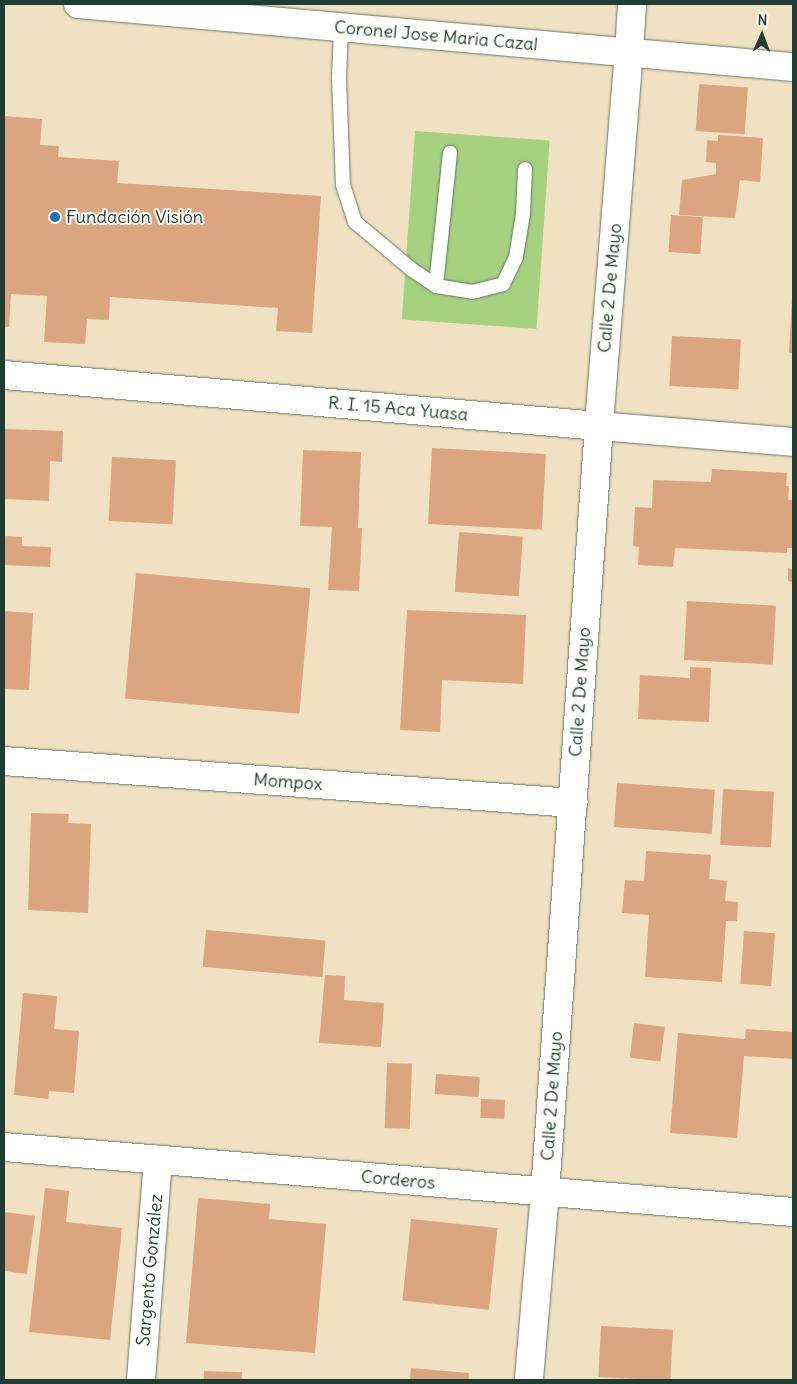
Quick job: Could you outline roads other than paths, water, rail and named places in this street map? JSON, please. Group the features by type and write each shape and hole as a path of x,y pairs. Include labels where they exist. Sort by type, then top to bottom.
{"street":[{"name":"Coronel Jose Maria Cazal","path":"78,4 256,12 341,28 629,51 793,67"},
{"name":"Calle 2 De Mayo","path":"529,1380 545,1192 599,426 632,4"},
{"name":"R. I. 15 Aca Yuasa","path":"4,374 793,442"},
{"name":"Mompox","path":"4,761 573,803"},
{"name":"Corderos","path":"4,1147 793,1212"},
{"name":"Sargento González","path":"141,1380 158,1160"}],"lane":[{"path":"341,28 339,77 342,185 355,222 411,269 436,286 472,292 503,284 516,257 524,214 524,169"},
{"path":"436,286 450,153"}],"place":[{"name":"Fundación Visión","path":"55,217"}]}
